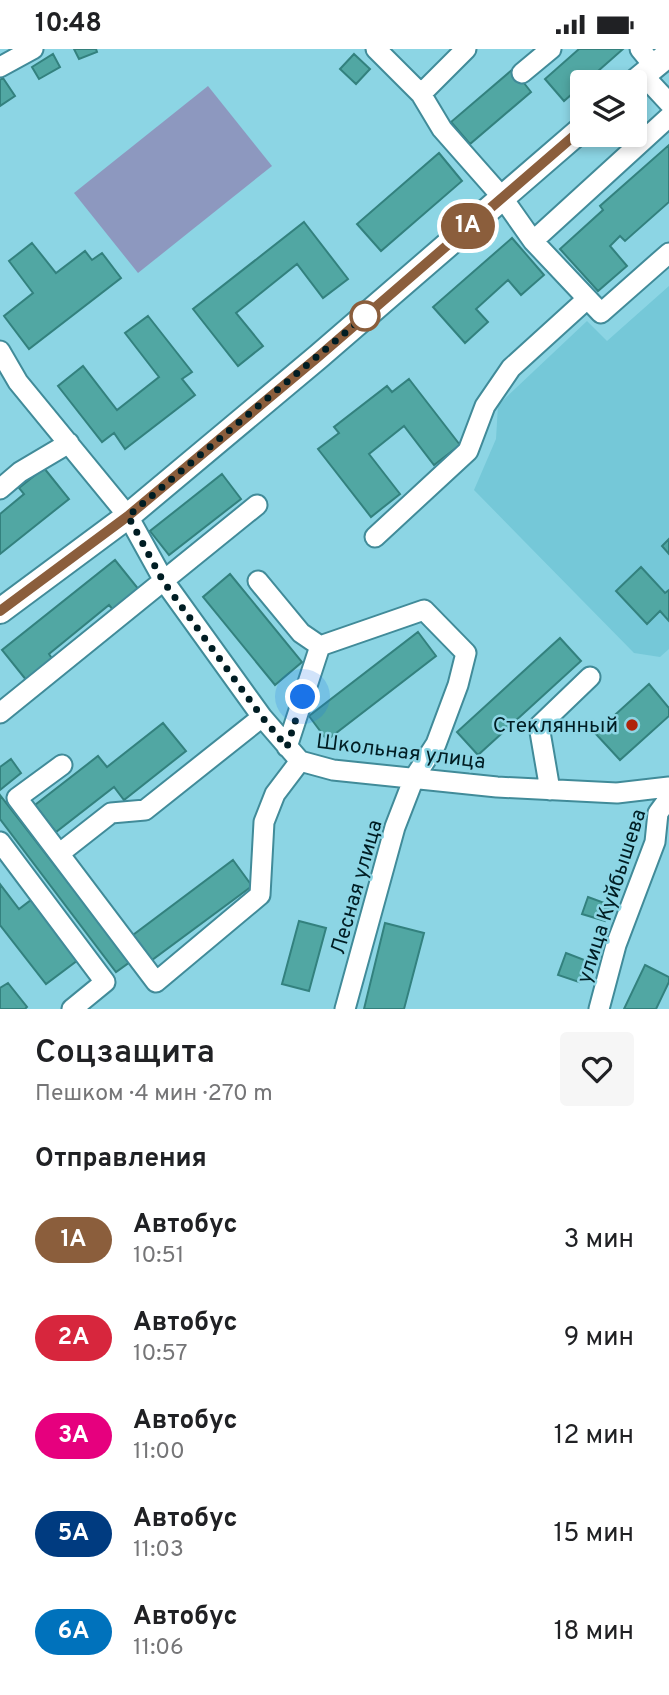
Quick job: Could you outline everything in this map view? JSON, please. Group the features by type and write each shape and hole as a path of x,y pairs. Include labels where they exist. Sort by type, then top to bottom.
{"main road":[{"path":"0,611 128,516 318,357 570,139"}],"street":[{"path":"0,67 33,49"},
{"path":"376,49 421,94 442,129 502,197 533,240 601,313 669,253"},
{"path":"421,94 466,49"},
{"path":"522,73 551,49"},
{"path":"648,65 669,103"},
{"path":"533,240 669,117"},
{"path":"374,537 468,451 485,406 511,368 587,299"},
{"name":"Школьная улица","path":"0,351 9,386 69,443 128,516 163,581 262,717 294,754 333,770 550,790 617,793 669,787"},
{"path":"0,489 20,473 69,443"},
{"path":"0,713 257,505"},
{"path":"258,581 301,633 320,646"},
{"path":"320,646 425,610 466,653 458,685 436,744 414,778"},
{"path":"61,765 17,798 156,982 260,895 264,822 294,754 320,646"},
{"path":"550,790 538,726 590,677"},
{"path":"60,853 111,813 145,810 262,717"},
{"name":"Лесная улица","path":"345,1009 395,827 414,778"},
{"path":"617,793 664,805"},
{"name":"улица Куйбышева","path":"599,1009 616,945 655,842 664,805"},
{"path":"0,842 105,982 72,1009"}],"shaded area":[{"path":"208,86 272,166 138,273 74,193"},
{"path":"669,286 669,649 660,657 634,653 474,490 496,439 498,405 587,321 607,341"}],"building":[{"path":"74,49 96,49 97,52 79,59"},
{"path":"579,49 623,49 599,70 570,70 570,96 564,101 545,79"},
{"path":"53,54 60,67 39,79 32,67"},
{"path":"354,54 370,69 356,84 340,69"},
{"path":"513,69 531,92 470,144 451,122"},
{"path":"3,78 15,96 0,106 0,80"},
{"path":"669,145 669,202 625,241 620,236 610,246 627,266 598,291 560,249 603,210 600,206"},
{"path":"439,153 462,181 381,251 357,224"},
{"path":"304,222 348,279 323,298 297,264 236,313 263,346 238,366 193,309"},
{"path":"512,238 544,275 521,295 508,280 476,309 488,322 465,343 433,307"},
{"path":"32,243 56,273 85,251 92,260 102,253 121,278 29,349 4,316 33,293 9,261"},
{"path":"148,316 192,372 182,379 195,395 125,449 114,433 102,442 58,386 83,366 117,410 159,377 125,333"},
{"path":"409,379 460,445 434,465 404,426 369,454 400,494 371,517 318,449 339,433 334,427 387,386 392,392"},
{"path":"44,468 69,499 0,554 0,514 24,494 19,488"},
{"path":"222,474 241,499 169,555 150,531"},
{"path":"669,539 669,554 662,546"},
{"path":"115,560 140,591 114,611 109,605 49,654 53,660 27,681 2,650"},
{"path":"641,567 665,593 669,590 669,621 660,611 647,624 616,591"},
{"path":"230,574 302,662 275,685 203,597"},
{"path":"418,632 436,656 327,740 309,716"},
{"path":"560,638 581,661 478,755 457,732"},
{"name":"Стеклянный","path":"649,684 669,708 669,716 620,760 595,733"},
{"path":"163,723 186,751 124,800 114,787 56,832 35,805 98,756 107,767"},
{"path":"11,759 21,773 0,790 0,767"},
{"path":"0,795 130,962 116,972 0,819"},
{"path":"233,860 252,886 152,960 133,935"},
{"path":"0,884 19,909 31,900 78,960 46,984 0,925"},
{"path":"588,897 610,905 605,921 582,914"},
{"path":"299,921 326,928 309,991 282,984"},
{"path":"385,923 424,933 404,1009 364,1009"},
{"path":"566,953 587,961 579,982 558,975"},
{"path":"645,965 669,977 669,982 656,1009 624,1009"},
{"path":"8,983 27,1007 25,1009 0,1009 0,988"}],"bus line":[{"name":"1А","path":"0,611 128,516 318,357 570,139"}],"place":[{"name":"Стеклянный","path":"632,725"}],"route":[{"path":"303,697 287,747 163,581 128,516 365,316"}]}
